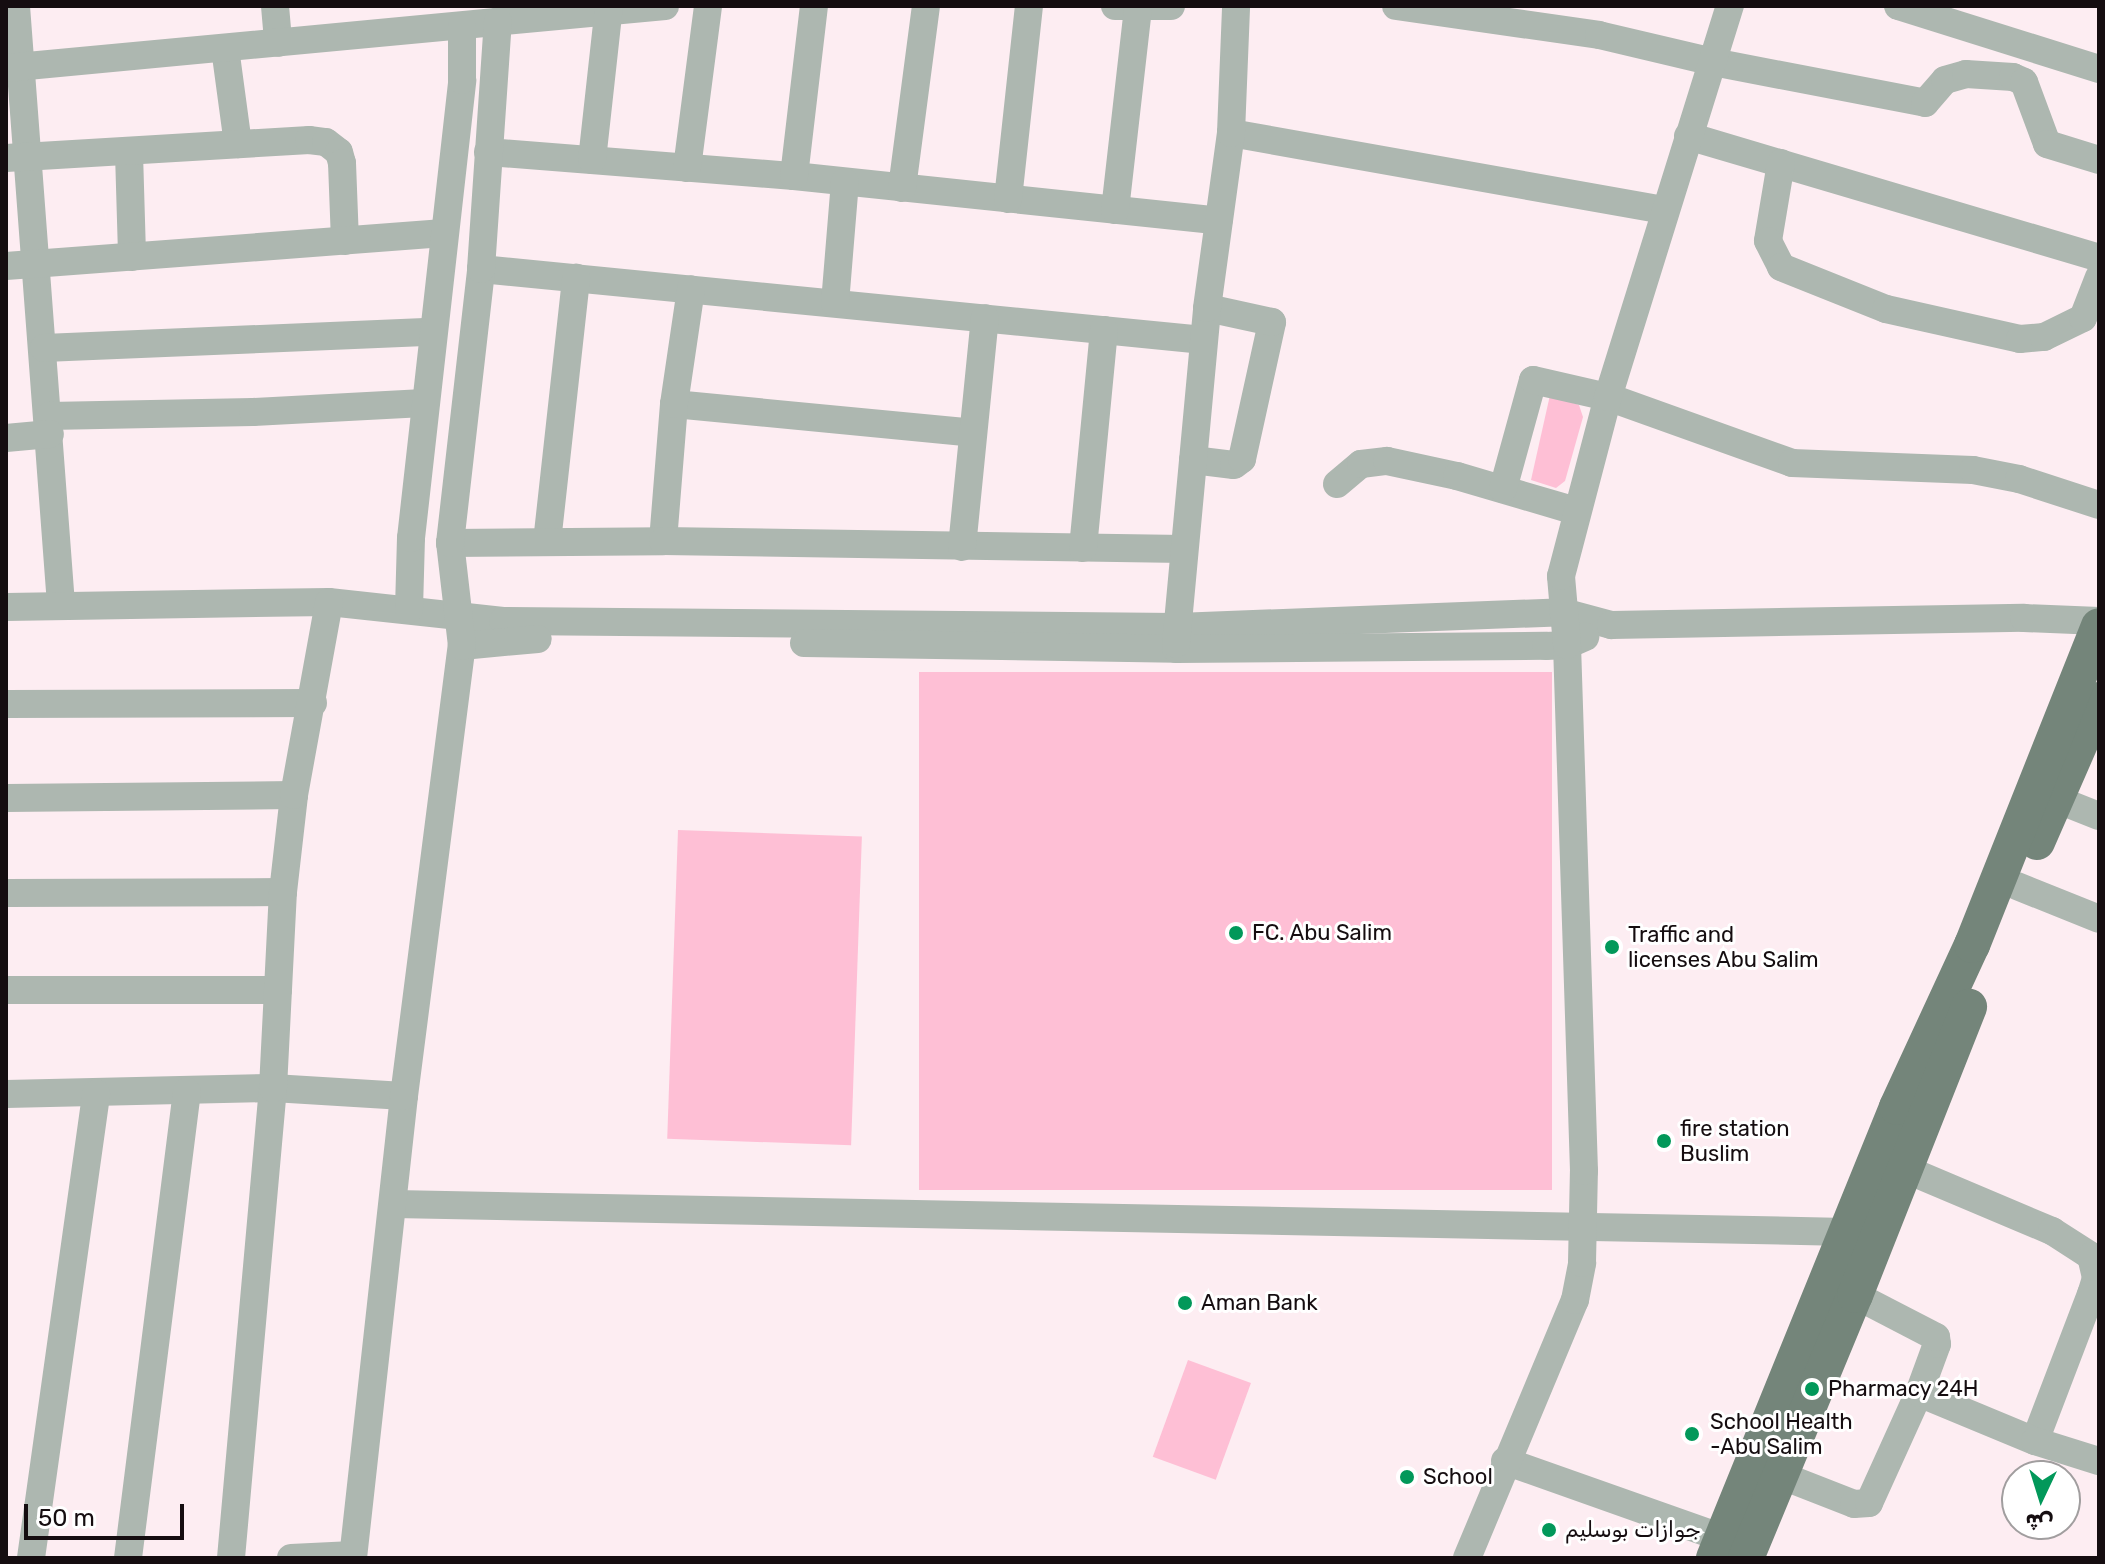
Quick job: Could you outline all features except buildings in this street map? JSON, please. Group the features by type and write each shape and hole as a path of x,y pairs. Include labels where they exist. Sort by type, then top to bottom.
{"main road":[{"path":"1727,1551 1780,1475 1855,1295 1905,1169 1911,1112 1972,945 2099,623"},
{"path":"1727,1551 1847,1232 1911,1112 2017,886 2099,700"}],"street":[{"path":"16,6 14,68 17,157 37,264 61,605"},
{"path":"275,6 278,43"},
{"path":"14,68 665,6"},
{"path":"687,168 708,6"},
{"path":"794,176 814,6"},
{"path":"902,188 926,6"},
{"path":"1008,199 1029,6"},
{"path":"1176,638 1207,308 1231,133 1236,6"},
{"path":"1396,6 1599,35 1713,62 1925,103 1945,80 1966,74 2013,77 2024,82 2047,144 2099,160"},
{"path":"1467,1558 1505,1461 1575,1300 1585,1227 1567,645 1561,576 1608,397 1730,6"},
{"path":"1898,6 2099,69"},
{"path":"1115,210 1149,7"},
{"path":"592,160 609,9"},
{"path":"291,1558 353,1557 404,1096 462,646 461,616 450,543 481,269 498,22"},
{"path":"409,609 411,538 431,332 462,80 462,26"},
{"path":"225,48 238,144"},
{"path":"1231,133 1665,210"},
{"path":"1688,136 2099,258"},
{"path":"17,157 129,153 309,140 326,142 339,152 345,241"},
{"path":"488,152 794,176 1219,221"},
{"path":"129,153 132,257"},
{"path":"1781,163 1768,241 1781,267 1886,309 2020,339 2044,337 2083,318 2099,277"},
{"path":"835,303 845,182"},
{"path":"6,266 444,233"},
{"path":"481,269 1204,340"},
{"path":"547,542 576,278"},
{"path":"663,541 674,404 691,289"},
{"path":"1193,460 1234,465 1242,459 1272,322 1207,308"},
{"path":"962,547 985,318"},
{"path":"1083,548 1104,330"},
{"path":"44,348 431,332"},
{"path":"1503,489 1533,380 1608,397 1792,463 1973,470 2019,479 2099,505"},
{"path":"6,438 50,425 424,403"},
{"path":"674,404 973,433"},
{"path":"1337,484 1361,464 1387,461 1503,489 1576,511"},
{"path":"450,543 663,541 1184,549"},
{"path":"231,1558 273,1088 283,892 294,795 329,602"},
{"path":"6,607 329,602 503,621 1567,645 1611,625"},
{"path":"462,646 516,639 1176,638 1563,612 1611,625 2024,618 2099,623"},
{"path":"6,704 313,703"},
{"path":"6,798 294,795"},
{"path":"2056,799 2099,816"},
{"path":"2017,886 2099,919"},
{"path":"6,893 283,892"},
{"path":"6,990 278,990"},
{"path":"6,1094 273,1088 404,1096"},
{"path":"128,1558 187,1092"},
{"path":"31,1558 96,1094"},
{"path":"1905,1169 2095,1248 2095,1296 2035,1441"},
{"path":"394,1204 1847,1232"},
{"path":"1780,1475 1854,1504 1869,1503 1919,1393 1937,1344 1936,1337 1855,1295"},
{"path":"1919,1393 2035,1441 2099,1461"},
{"path":"1505,1461 1727,1551"}],"shaded area":[{"path":"1550,395 1579,405 1583,417 1565,481 1556,488 1531,480"},
{"name":"FC. Abu Salim","path":"919,672 1552,672 1552,1190 919,1190"},
{"path":"678,830 862,836 851,1145 667,1139"},
{"path":"1188,1360 1251,1383 1216,1480 1153,1457"}],"place":[{"name":"FC. Abu Salim","path":"1236,933"},
{"name":"Traffic and licenses Abu Salim","path":"1612,947"},
{"name":"fire station Buslim","path":"1664,1141"},
{"name":"Aman Bank","path":"1185,1303"},
{"name":"Pharmacy 24H","path":"1812,1389"},
{"name":"School Health -Abu Salim","path":"1692,1434"},
{"name":"School","path":"1407,1477"},
{"name":"جوازات بوسليم","path":"1549,1530"}]}
